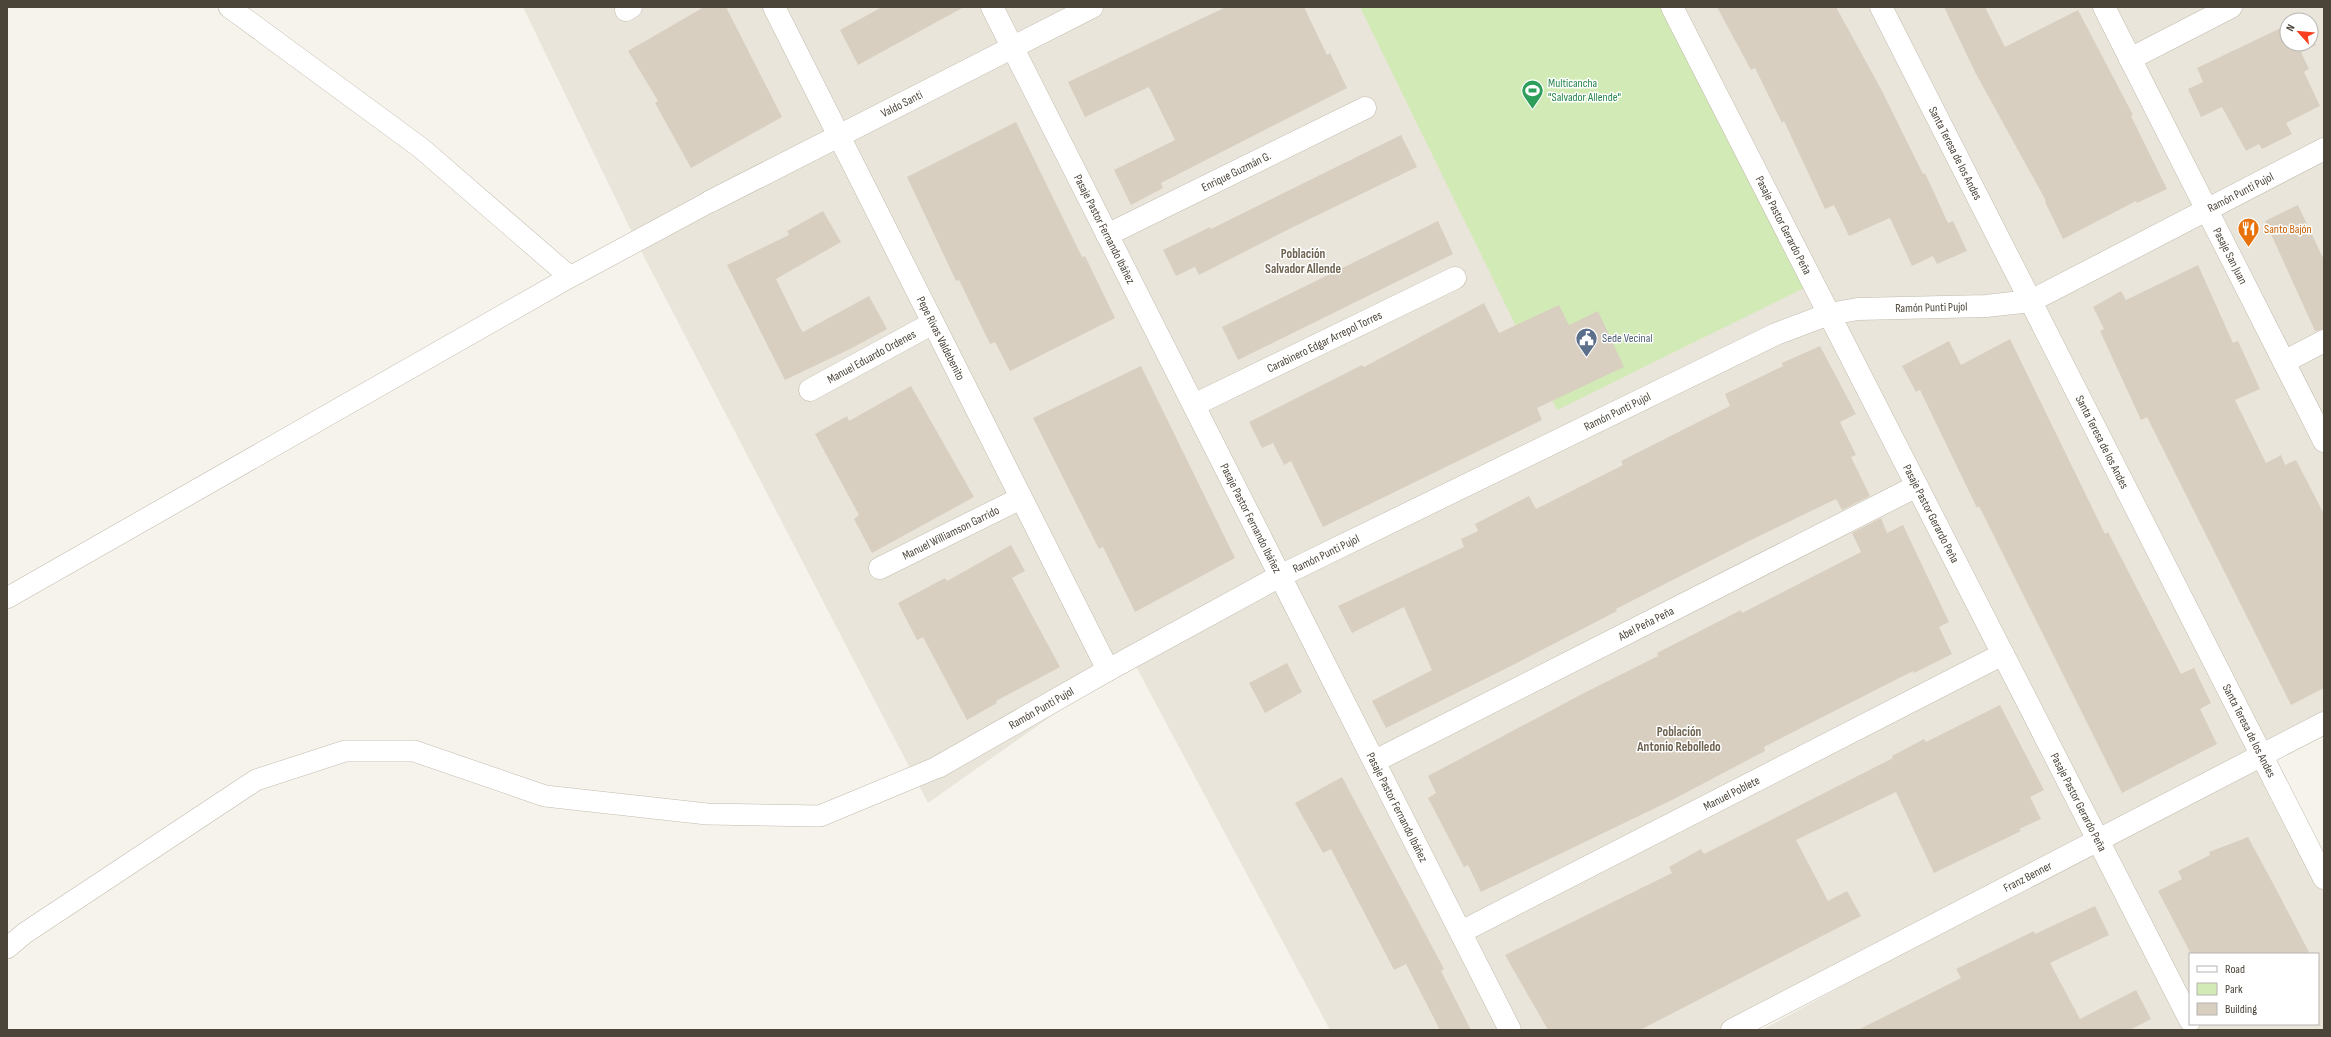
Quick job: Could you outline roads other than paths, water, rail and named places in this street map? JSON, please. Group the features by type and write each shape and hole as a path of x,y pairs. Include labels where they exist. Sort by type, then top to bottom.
{"street":[{"name":"Pepe Rivas Valdebenito","path":"774,7 1108,670"},
{"name":"Pasaje Pastor Fernando Ibáñez","path":"992,7 1510,1030"},
{"name":"Valdo Santi","path":"711,201 1092,7"},
{"name":"Pasaje Pastor Gerardo Peña","path":"1672,7 2189,1018"},
{"name":"Santa Teresa de los Andes","path":"1881,7 2324,878"},
{"name":"Pasaje San Juan","path":"2104,7 2324,441"},
{"path":"2130,59 2231,7"},
{"name":"Enrique Guzmán G.","path":"1107,235 1365,108"},
{"name":"Ramón Punti Pujol","path":"938,767 1108,670 1280,576 1776,334 1829,314 1858,309 1986,306 2031,301 2324,149"},
{"name":"Carabinero Edgar Arrepol Torres","path":"1194,405 1455,278"},
{"name":"Manuel Eduardo Ordenes","path":"810,390 933,324"},
{"path":"2284,362 2324,341"},
{"name":"Abel Peña Peña","path":"1374,761 1917,486"},
{"name":"Manuel Williamson Garrido","path":"880,568 1021,498"},
{"name":"Manuel Poblete","path":"1461,932 2003,654"},
{"name":"Franz Benner","path":"1732,1030 2324,723"},
{"path":"2178,1030 2189,1025"}],"lane":[{"path":"229,7 421,148 570,277"},
{"path":"7,598 570,277 711,201"},
{"path":"7,948 25,933 256,780 345,751 414,751 545,796 730,814 820,816 938,767"}],"place":[{"name":"Multicancha \"Salvador Allende\"","path":"1533,110"},
{"name":"Santo Bajón","path":"2249,248"},
{"name":"Sede Vecinal","path":"1587,358"}],"district":[{"name":"Población Salvador Allende","path":"1303,260"},
{"name":"Población Antonio Rebolledo","path":"1679,738"}]}
